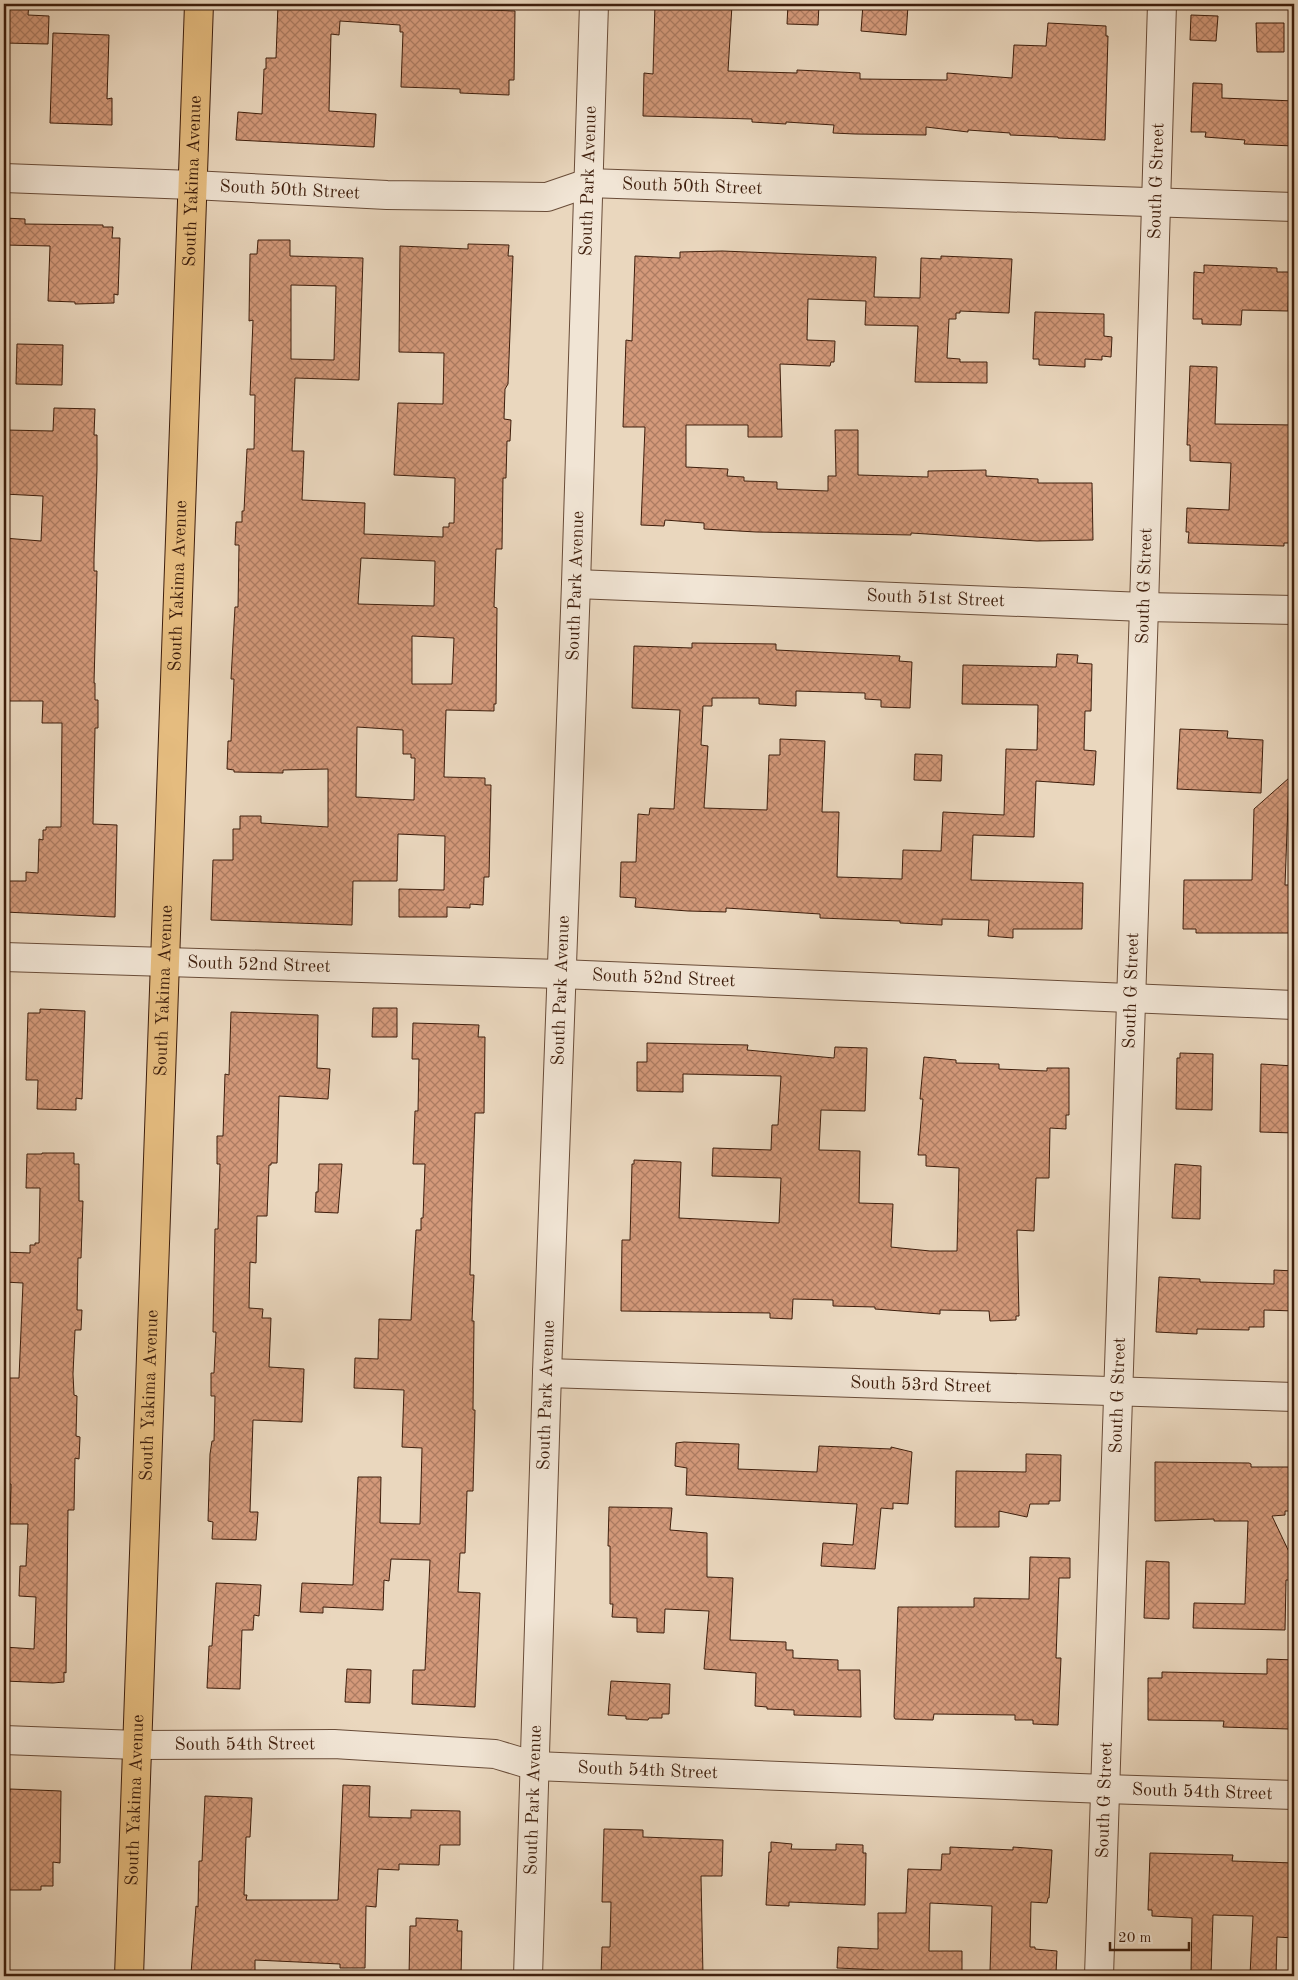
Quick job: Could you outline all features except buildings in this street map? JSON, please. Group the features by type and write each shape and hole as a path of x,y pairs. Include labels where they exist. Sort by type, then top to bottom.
{"main road":[{"name":"South Yakima Avenue","path":"129,1976 199,4"}],"street":[{"name":"South Park Avenue","path":"528,1976 594,4"},
{"name":"South G Street","path":"1099,1976 1162,4"},
{"name":"South 50th Street","path":"4,178 387,195 547,197 588,183 1294,207"},
{"name":"South 51st Street","path":"576,584 1144,607 1294,610"},
{"name":"South 52nd Street","path":"4,957 561,974 1294,1005"},
{"name":"South 53rd Street","path":"547,1373 1294,1397"},
{"name":"South 54th Street","path":"4,1740 137,1745 334,1744 495,1754 535,1766 1294,1795"}]}
